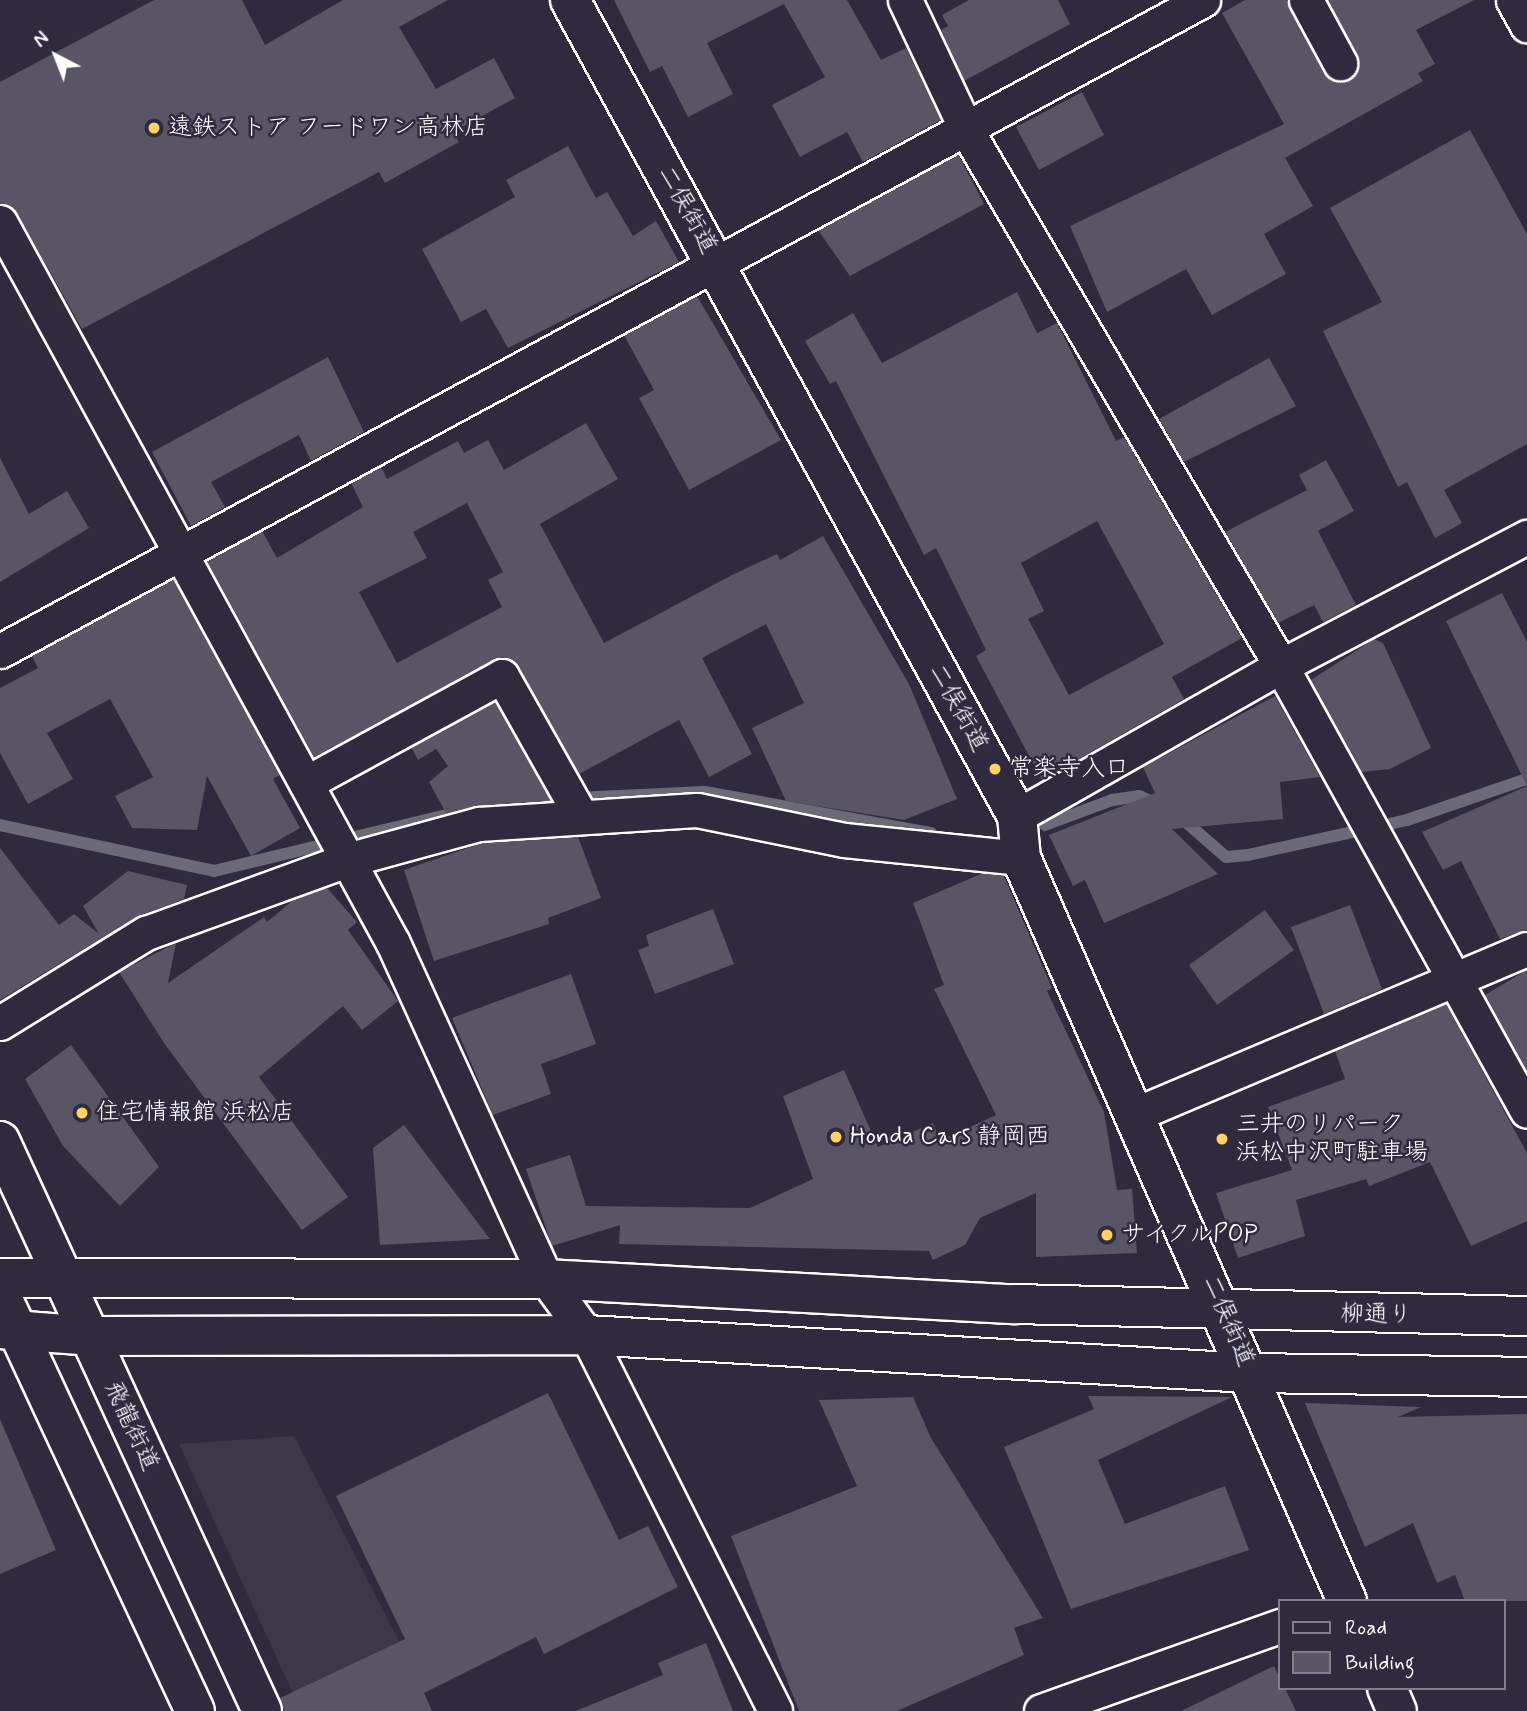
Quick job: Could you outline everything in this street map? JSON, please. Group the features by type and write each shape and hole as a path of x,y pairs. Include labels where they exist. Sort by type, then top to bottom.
{"main road":[{"name":"二俣街道","path":"570,0 1017,816 1021,858 1224,1311 1347,1599"},
{"name":"飛龍街道","path":"0,1141 262,1711"},
{"name":"柳通り","path":"0,1278 65,1283 546,1279 1224,1311 1527,1316"},
{"path":"0,1293 7,1329 195,1711"},
{"path":"7,1329 90,1336 587,1335 1250,1373 1527,1377"},
{"path":"1388,1690 1397,1711"}],"street":[{"path":"905,0 967,131 1281,666 1349,794 1527,1111"},
{"path":"0,651 183,555 714,261 967,131 1203,0"},
{"path":"1306,0 1340,63"},
{"path":"1513,0 1527,25"},
{"path":"0,222 393,943 546,1279 587,1335 775,1711"},
{"path":"1017,816 1281,666 1527,537"},
{"path":"306,783 502,676 575,800"},
{"path":"0,1023 146,933 344,855 575,800 697,810 844,840 1021,858"},
{"path":"1136,1114 1527,948"},
{"path":"1041,1711 1098,1702 1278,1627"}],"shaded area":[{"path":"294,1436 432,1711 301,1711 179,1444"}],"building":[{"name":"遠鉄ストア フードワン高林店","path":"154,0 242,0 265,45 343,0 448,0 399,27 436,89 494,58 515,98 453,132 459,142 385,183 379,172 82,329 17,213 0,203 0,82"},
{"path":"614,0 847,0 881,60 906,48 941,120 863,162 847,132 800,157 772,105 825,77 784,4 707,43 733,94 688,117 662,66 650,72"},
{"path":"969,0 1058,0 1070,24 964,81 941,30 948,26 942,15"},
{"path":"1245,0 1287,0 1323,72 1340,82 1356,74 1359,63 1328,0 1474,0 1416,30 1435,64 1418,73 1423,81 1285,158 1313,206 1264,234 1286,274 1212,315 1186,269 1107,312 1070,226 1284,124 1222,13"},
{"path":"1082,92 1104,135 1039,170 1016,127"},
{"path":"1470,130 1527,234 1527,444 1444,490 1462,523 1435,538 1407,482 1398,487 1323,331 1382,302 1330,208"},
{"path":"568,146 596,198 607,192 633,236 656,221 679,262 508,348 486,309 461,322 422,249 515,197 506,180"},
{"path":"958,154 984,204 850,276 818,230"},
{"path":"1017,292 1037,333 1057,323 1116,441 1124,437 1242,638 1172,677 1184,699 1042,780 976,656 986,650 936,548 924,555 836,381 830,384 805,341 853,313 882,363","holes":["1097,521 1164,644 1069,695 1028,619 1044,611 1021,563"]},
{"path":"697,296 781,440 689,490 639,398 654,390 624,335"},
{"path":"328,357 364,432 311,461 299,435 211,482 225,507 191,526 152,452"},
{"path":"1269,358 1296,406 1184,462 1159,419"},
{"path":"586,423 618,479 540,524 604,643 732,575 777,554 780,560 823,536 909,684 957,799 904,820 786,801 752,728 804,703 766,624 702,658 752,754 709,777 679,720 579,774 519,667 503,657 314,757 207,561 262,531 277,558 363,507 351,483 381,467 387,479 458,441 464,453 488,440 504,470","holes":["467,503 503,572 488,580 502,607 397,663 359,592 427,558 413,532"]},
{"path":"0,458 29,514 67,491 89,528 0,582"},
{"path":"1326,460 1354,511 1318,531 1356,605 1323,622 1314,605 1278,623 1225,532 1307,490 1299,475"},
{"path":"173,579 280,775 273,779 300,828 251,856 207,776 197,830 132,828 115,796 153,777 110,699 47,733 73,779 28,804 0,753 0,688 38,668 32,656"},
{"path":"1502,593 1527,642 1527,786 1446,621"},
{"path":"1374,639 1383,643 1431,748 1390,769 1362,772 1311,680"},
{"path":"1275,696 1320,777 1280,782 1283,819 1172,829 1218,874 1104,923 1085,880 1073,886 1049,835 1155,793 1143,767"},
{"path":"495,702 550,800 446,813 429,782 448,766 436,749 418,760 411,747"},
{"path":"1527,786 1527,930 1500,939 1461,861 1443,870 1422,832"},
{"path":"578,837 601,898 548,918 549,924 434,961 404,870 482,843"},
{"path":"0,848 59,925 74,914 99,934 83,906 128,871 187,885 184,899 136,917 0,1000"},
{"path":"983,873 1004,876 1052,988 1047,991 1104,1112 1117,1190 1132,1189 1137,1253 1036,1257 1036,1193 980,1218 965,1245 933,1260 929,1251 619,1244 620,1225 552,1246 526,1169 570,1155 586,1206 750,1208 813,1179 783,1096 844,1070 878,1147 933,1123 940,1141 996,1115 934,989 944,985 913,903"},
{"path":"327,888 357,922 348,930 398,1001 362,1030 343,1006 259,1077 348,1197 302,1230 164,1043 119,972 176,943 168,983 264,917 267,922 292,901"},
{"path":"1350,905 1382,989 1324,1014 1291,927"},
{"path":"713,909 734,964 655,994 638,950 649,946 646,935"},
{"path":"1265,910 1294,950 1217,1005 1189,965"},
{"path":"1527,970 1527,1071 1485,995"},
{"path":"571,974 596,1044 541,1064 551,1094 493,1115 452,1018"},
{"path":"1446,1004 1527,1153 1527,1221 1471,1246 1430,1162 1369,1186 1366,1179 1296,1200 1305,1236 1238,1258 1216,1193 1292,1170 1268,1107 1345,1079 1335,1051"},
{"name":"住宅情報館 浜松店","path":"71,1045 159,1167 120,1206 63,1146 25,1079"},
{"path":"404,1125 490,1239 380,1245 373,1148"},
{"path":"548,1393 619,1540 648,1526 678,1587 544,1654 536,1637 424,1693 432,1711 284,1711 280,1698 405,1639 336,1496"},
{"path":"1088,1396 1232,1397 1098,1460 1125,1524 1225,1486 1249,1550 1071,1609 1004,1447 1094,1409"},
{"path":"913,1397 931,1438 1043,1618 1014,1628 1024,1655 897,1711 799,1711 731,1536 857,1486 819,1400"},
{"path":"1305,1403 1421,1407 1398,1417 1527,1414 1527,1601 1464,1599 1455,1575 1437,1583 1413,1523 1365,1547"},
{"path":"0,1419 56,1550 0,1574"},
{"path":"706,1643 733,1711 576,1711 663,1675 658,1663"},
{"path":"1274,1666 1278,1674 1278,1690 1286,1690 1296,1711 1181,1711"}],"waterway":[{"path":"1179,816 1226,857 1248,855 1407,820 1527,779"},
{"path":"533,800 705,792 931,833"},
{"path":"1045,825 1112,800 1139,796 1157,804"},
{"path":"0,825 214,871 460,812"}],"place":[{"name":"遠鉄ストア フードワン高林店","path":"154,128"},
{"name":"常楽寺入口","path":"995,769"},
{"name":"住宅情報館 浜松店","path":"82,1113"},
{"name":"Honda Cars 静岡西","path":"836,1137"},
{"name":"三井のリパーク 浜松中沢町駐車場","path":"1222,1139"},
{"name":"サイクルPOP","path":"1107,1235"}]}
